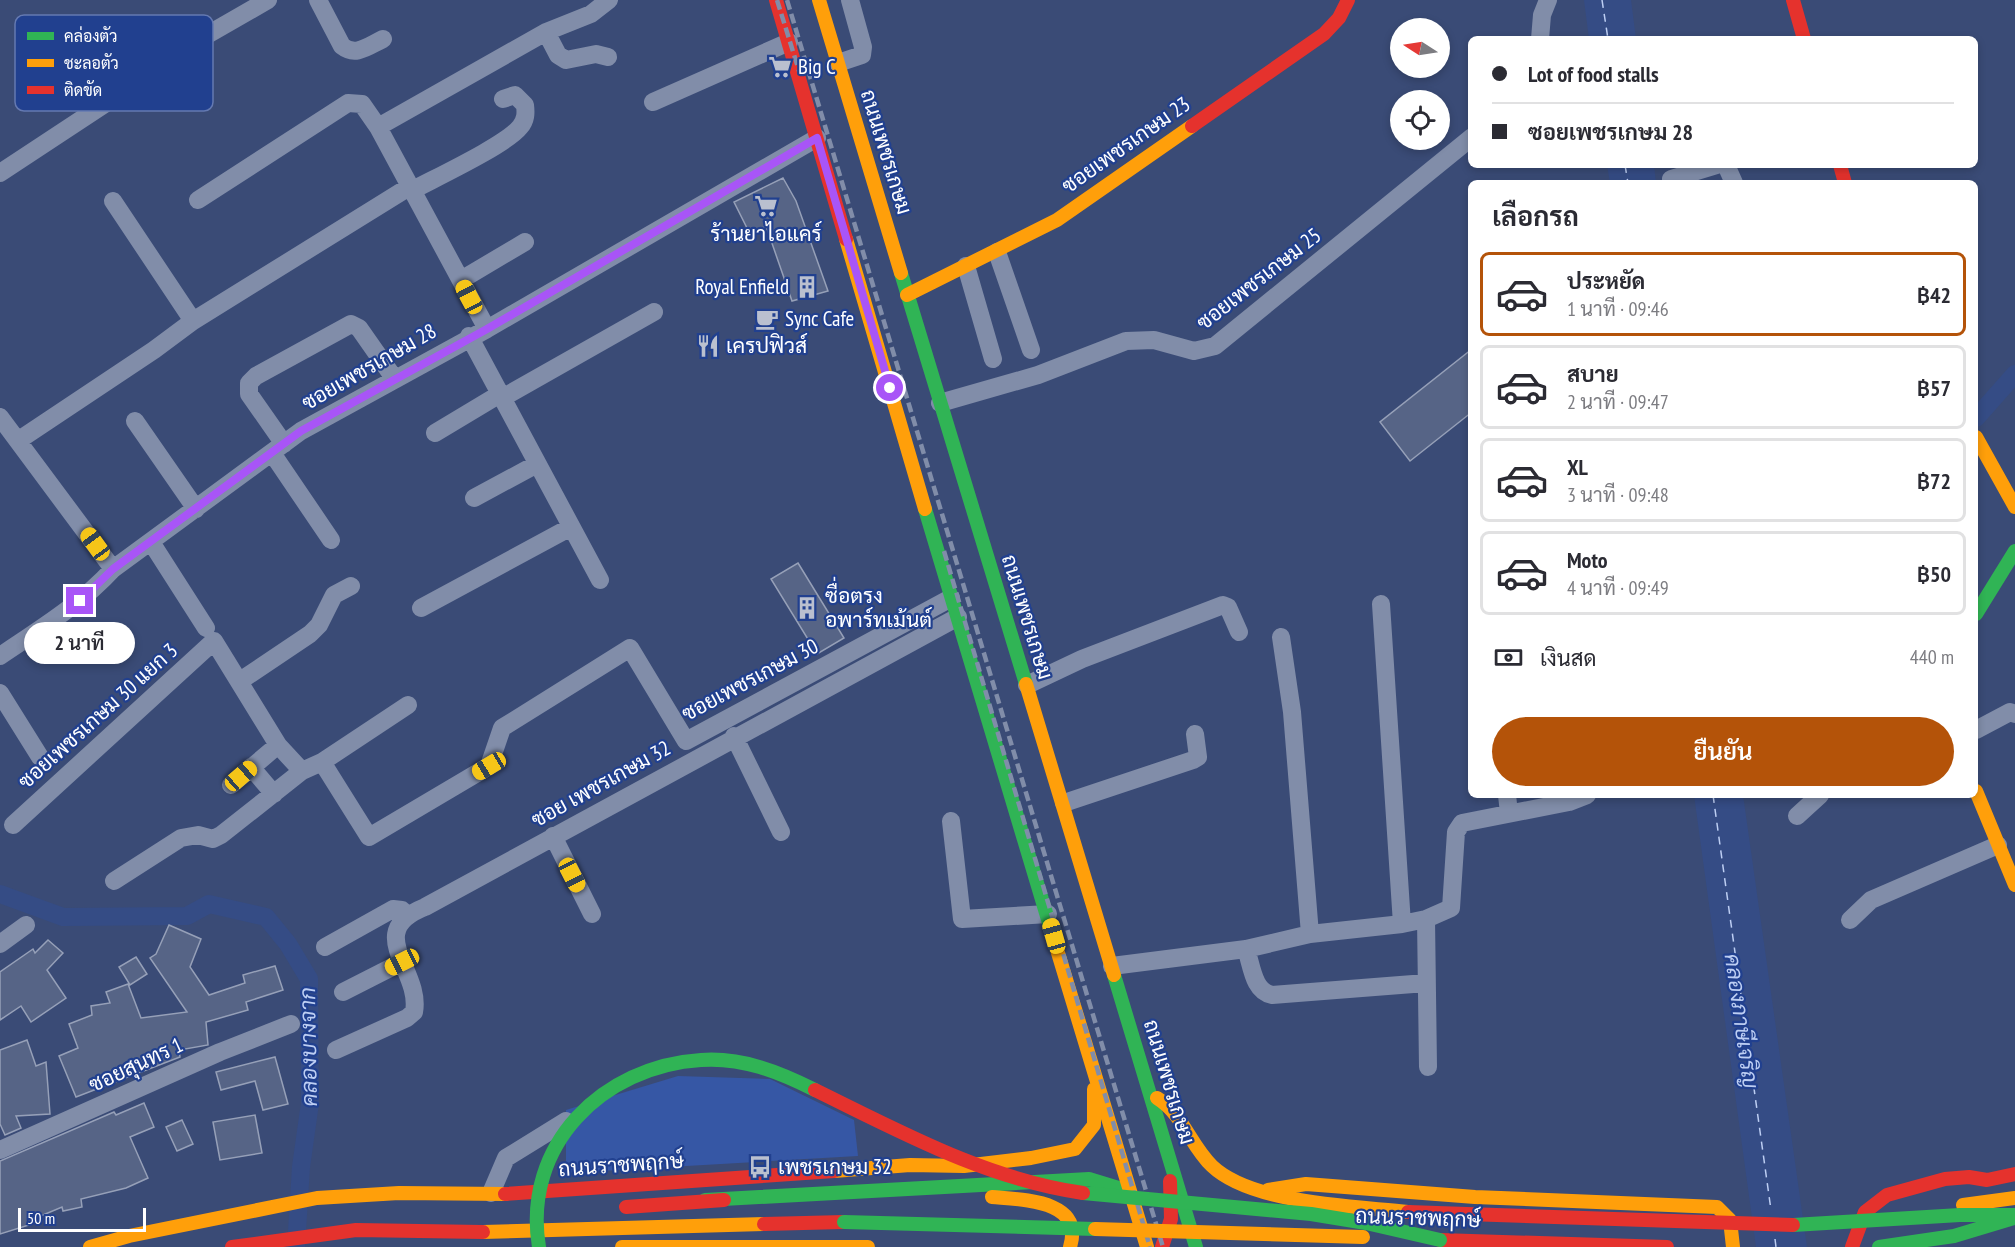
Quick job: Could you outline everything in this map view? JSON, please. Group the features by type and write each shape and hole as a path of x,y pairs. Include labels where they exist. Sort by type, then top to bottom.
{"main road":[{"path":"776,0 956,596 958,617 1147,1247"},
{"name":"ถนนเพชรเกษม","path":"819,0 993,579 1064,803 1196,1247"},
{"name":"ซอยเพชรเกษม 23","path":"908,295 1057,220 1324,34 1339,18 1348,0"},
{"path":"1792,0 1803,36"},
{"path":"1978,442 2015,507"},
{"path":"1978,612 2015,551"},
{"path":"980,585 993,579"},
{"path":"1978,796 2015,885"},
{"path":"539,1247 537,1238 540,1188 550,1156 565,1128 615,1083 647,1069 673,1062 705,1059 754,1064 773,1070 838,1099 918,1140 987,1168 1042,1186 1106,1196 1314,1215 1399,1229 1440,1240"},
{"name":"ถนนราชพฤกษ์","path":"90,1247 129,1236 254,1209 317,1198 399,1193 510,1194 910,1165 964,1166 1058,1154 1075,1149 1094,1125 1096,1112 1093,1073"},
{"path":"1152,1096 1169,1107 1213,1168 1241,1184 1291,1197 1408,1212 1800,1225 2015,1216"},
{"path":"1152,1096 1170,1181 1170,1223 1162,1247"},
{"path":"1970,1177 1980,1169 2015,1161"},
{"path":"1852,1247 1868,1208 1886,1195 1905,1187 1970,1177 1981,1180 2015,1174"},
{"path":"611,1208 1089,1179 1129,1191 1150,1204 1170,1223 1187,1247"},
{"path":"1262,1191 1305,1184 1486,1197 1717,1207 1730,1220 1732,1247"},
{"path":"905,1189 1040,1202 1054,1207 1072,1224 1075,1238 1070,1247"},
{"path":"510,1194 724,1200"},
{"path":"1255,1247 1252,1225 1256,1213 1275,1198 1291,1197"},
{"path":"2015,1198 1902,1212 1891,1219 1884,1229 1879,1247 1954,1236 2015,1216"},
{"path":"522,1212 555,1210"},
{"path":"356,1230 446,1217"},
{"name":"ถนนราชพฤกษ์","path":"232,1247 356,1230 466,1232 844,1222 1666,1247"},
{"path":"622,1247 868,1247"}],"street":[{"path":"213,32 268,0"},
{"path":"318,0 342,46 348,51 355,52 383,39"},
{"path":"378,127 546,32 591,14 609,0"},
{"path":"838,63 862,55 863,47 850,0"},
{"path":"1540,36 1542,15 1548,0"},
{"path":"546,32 558,55 566,60 596,54 608,57"},
{"path":"653,102 789,42"},
{"path":"19,440 154,350 193,321 410,189 504,140 520,128 526,113 525,105 515,95 503,99"},
{"path":"198,200 348,103 362,104 378,127 487,329"},
{"path":"0,173 94,111"},
{"name":"ซอยเพชรเกษม 28","path":"0,656 93,591 113,569 301,431 469,336 487,329 817,138"},
{"name":"ซอยเพชรเกษม 25","path":"940,403 1038,375 1126,341 1154,340 1194,351 1215,346 1468,140"},
{"path":"1671,179 1707,168"},
{"path":"113,201 193,321"},
{"path":"461,280 525,242"},
{"path":"997,252 1030,351"},
{"path":"966,266 993,359"},
{"path":"435,433 654,312"},
{"path":"332,540 249,394 249,383 256,376 351,324 359,328 394,378"},
{"path":"469,336 600,580"},
{"path":"0,417 113,569"},
{"path":"135,421 196,510"},
{"path":"474,498 537,464"},
{"path":"421,608 571,527"},
{"path":"151,542 278,745 302,771"},
{"path":"240,681 310,634 319,625 334,595 351,586"},
{"name":"ซอยเพชรเกษม 30","path":"322,762 369,837 489,766 501,728 630,648 686,741 956,596"},
{"path":"1381,604 1402,924"},
{"path":"1027,685 1082,659 1223,605 1228,607 1239,632"},
{"name":"ซอย เพชรเกษม 32","path":"326,947 393,909 402,910 406,914 425,907 734,736 958,617"},
{"name":"ซอยเพชรเกษม 30 แยก 3","path":"13,825 210,635"},
{"path":"1281,637 1292,712 1310,934"},
{"path":"0,693 40,757"},
{"path":"114,881 181,838 198,835 213,839 221,835 302,771 322,762 408,705"},
{"path":"1978,729 2010,712 2015,714"},
{"path":"1064,803 1193,760 1198,757 1195,734"},
{"path":"734,736 781,832"},
{"path":"231,785 278,745"},
{"path":"251,767 274,794"},
{"path":"1112,966 1246,949 1310,934 1402,924 1426,919 1451,908 1457,828 1508,804 1569,802 1579,798"},
{"path":"1797,816 1817,798"},
{"path":"951,821 957,920 1047,914"},
{"path":"553,836 592,914"},
{"path":"1850,920 1871,900 1998,845"},
{"path":"336,1050 407,1018 414,1012 412,986 397,948 397,929 406,914"},
{"path":"1426,919 1428,1067"},
{"path":"0,944 26,925"},
{"path":"1246,949 1258,988 1263,993 1272,995 1426,983"},
{"path":"343,992 402,962"},
{"name":"ซอยสุนทร 1","path":"0,1150 219,1052 291,1024"},
{"path":"491,1193 506,1158 605,1097 682,1067 771,1075 867,1106"}],"shaded area":[{"path":"678,1076 770,1079 854,1120 858,1156 566,1173 566,1110"}],"water":[{"path":"1584,0 1631,0 1636,36 1589,36"},
{"path":"1608,168 1654,168 1656,180 1610,180"},
{"name":"คลองภาษีเจริญ","path":"1694,798 1743,798 1807,1247 1756,1247"}],"building":[{"path":"783,178 796,201 828,291 792,301 766,226 750,234 734,202"},
{"path":"1468,352 1468,415 1410,461 1380,422"},
{"name":"ซื่อตรง อพาร์ทเม้นต์","path":"798,563 844,638 817,654 771,579"},
{"path":"169,925 201,939 190,967 209,995 245,983 243,975 275,966 283,990 246,1002 248,1010 206,1022 208,1045 179,1050 180,1057 76,1097 59,1056 78,1048 69,1024 92,1015 91,1006 110,1003 106,992 128,984 141,1018 187,1012 150,958 156,954"},
{"path":"48,940 63,953 47,970 66,998 31,1022 21,1006 0,1020 0,972 33,949 35,953"},
{"path":"136,957 147,974 130,985 119,967"},
{"path":"27,1040 36,1066 46,1062 50,1114 16,1116 21,1128 5,1135 0,1124 0,1050"},
{"path":"275,1057 288,1104 263,1110 255,1081 221,1090 216,1072"},
{"path":"144,1103 154,1127 130,1137 148,1178 126,1188 81,1199 82,1207 63,1211 62,1207 31,1220 32,1224 0,1234 0,1161 114,1112 116,1115"},
{"path":"255,1115 262,1153 220,1160 213,1122"},
{"path":"182,1120 193,1144 177,1151 166,1127"}],"waterway":[{"path":"1978,416 2015,374"},
{"name":"คลองบางจาก","path":"0,894 63,917 187,916 209,904 266,917 288,944 309,979 310,1103 301,1167 296,1247"}],"ferry route":[{"path":"1602,0 1608,36"},
{"path":"1626,168 1628,180"},
{"path":"1713,798 1771,1210"},
{"path":"1775,1239 1776,1247"}],"railway":[{"path":"777,0 800,74"},
{"path":"787,0 1163,1247"},
{"path":"944,551 1150,1247"}],"traffic: fast":[{"path":"901,273 1026,684"},
{"path":"925,509 1052,933"},
{"path":"1978,611 2015,551"},
{"path":"1114,975 1196,1247"},
{"path":"539,1247 537,1210 543,1176 557,1145 577,1118 602,1095 632,1077 665,1066 701,1060 731,1061 760,1067 815,1090"},
{"path":"705,1200 1089,1179 1125,1190"},
{"path":"1083,1193 1311,1214 1366,1223 1440,1240"},
{"path":"1793,1225 1960,1215 2015,1215"},
{"path":"1879,1247 1954,1236 2014,1218"},
{"path":"844,1222 1095,1229"}],"traffic: slow":[{"path":"819,0 901,273"},
{"path":"907,295 1057,220 1192,126"},
{"path":"846,239 925,509"},
{"path":"1978,441 2015,507"},
{"path":"1026,684 1114,975"},
{"path":"1978,796 2015,885"},
{"path":"1052,933 1147,1247"},
{"path":"834,1171 910,1165 964,1166 1031,1158 1075,1149 1094,1125 1094,1089"},
{"path":"1157,1098 1173,1112 1204,1158 1230,1179 1277,1196 1333,1205 1408,1212"},
{"path":"1268,1190 1306,1184 1475,1197 1717,1207 1730,1220 1733,1247"},
{"path":"90,1247 129,1236 317,1198 399,1193 505,1194"},
{"path":"992,1197 1035,1202 1060,1211 1068,1220 1072,1231 1070,1247"},
{"path":"1963,1205 2015,1198"},
{"path":"483,1232 764,1224"},
{"path":"1095,1229 1363,1237"},
{"path":"622,1247 868,1247"}],"traffic: jam":[{"path":"776,0 846,239"},
{"path":"1192,126 1324,34 1339,18 1348,0"},
{"path":"1793,0 1803,36"},
{"path":"1841,168 1844,180"},
{"path":"815,1090 912,1137 978,1165 1012,1177 1083,1193"},
{"path":"505,1194 834,1171"},
{"path":"1852,1247 1865,1212 1887,1195 1945,1179 1969,1177 1987,1180 2015,1174"},
{"path":"1162,1247 1171,1219 1170,1181"},
{"path":"626,1207 724,1200"},
{"path":"1408,1212 1793,1225"},
{"path":"764,1224 844,1222"},
{"path":"232,1247 356,1230 483,1232"},
{"path":"1440,1240 1667,1247"}],"place":[{"name":"Big C","path":"780,67"},
{"name":"ร้านยาไอแคร์","path":"766,206"},
{"name":"Royal Enfield","path":"807,287"},
{"name":"Sync Cafe","path":"767,319"},
{"name":"เครปฟิวส์","path":"708,346"},
{"name":"ซื่อตรง อพาร์ทเม้นต์","path":"807,608"},
{"name":"เพชรเกษม 32","path":"760,1167"}],"route":[{"path":"80,601 93,591 113,569 301,431 469,336 487,329 817,138 890,388"}]}
